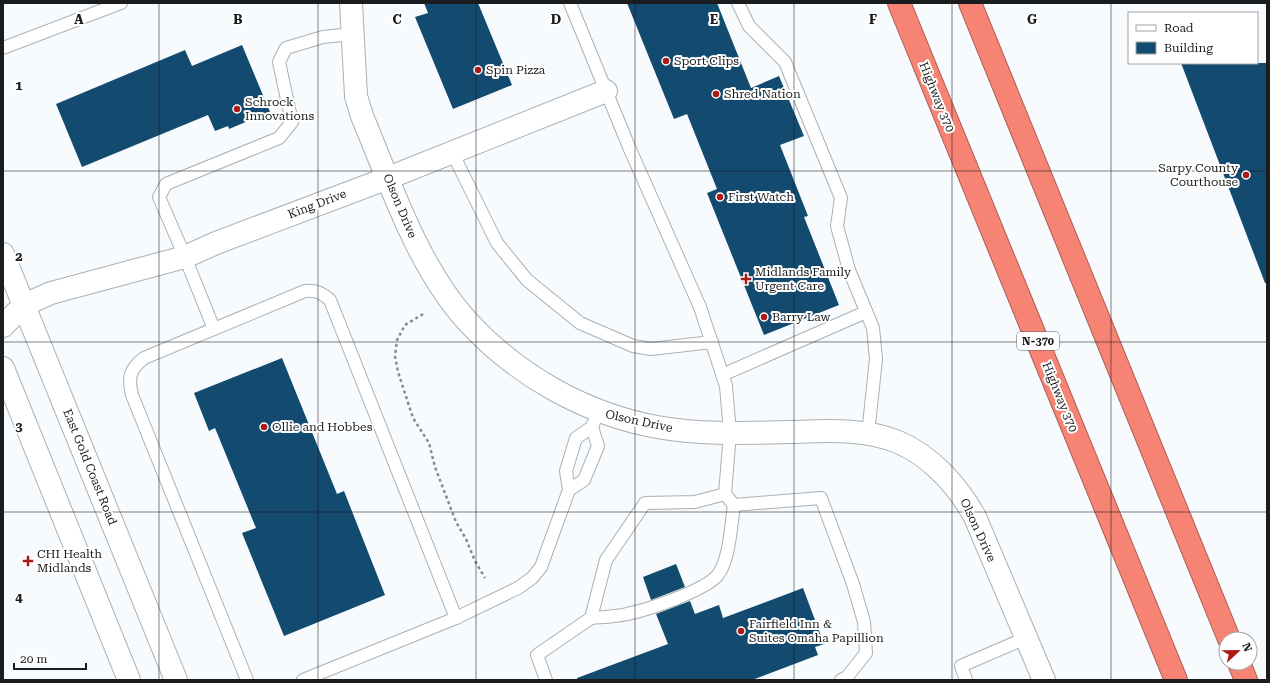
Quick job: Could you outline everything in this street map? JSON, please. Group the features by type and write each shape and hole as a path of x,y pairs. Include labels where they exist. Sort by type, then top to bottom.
{"highway":[{"name":"Highway 370","path":"899,3 1176,680"},
{"path":"970,3 1226,631"}],"street":[{"name":"Olson Drive","path":"351,3 356,96 362,116 420,253 441,288 467,322 496,350 528,374 595,419 657,427 730,433 838,431 868,434 898,442 920,455 939,469 964,496 975,517 1044,680"},
{"name":"King Drive","path":"3,326 14,305 64,289 185,256 388,178 606,91"},
{"name":"East Gold Coast Road","path":"3,254 14,305 176,680"},
{"path":"3,368 130,680"}],"lane":[{"path":"3,48 121,3"},
{"path":"546,680 537,655 591,618 628,614 651,607 694,592 717,576 726,555 734,505 725,494 730,433 728,402 712,342 700,307 606,91 570,3"},
{"path":"738,3 749,26 786,62 841,198 838,226 849,270 873,328 876,359 868,434"},
{"path":"214,329 185,256 159,197 166,184 279,138 292,122 279,62 286,48 323,37 352,34"},
{"path":"452,152 497,243 527,280 580,323 633,346 651,349 712,342"},
{"path":"247,680 132,395 129,380 132,372 144,358 305,291 313,290 321,292 330,300 456,618"},
{"path":"722,375 866,312"},
{"path":"304,680 456,618 518,588 532,578 541,567 569,490 566,471 576,438 595,419"},
{"path":"569,490 584,480 598,446 595,419"},
{"path":"591,618 606,560 645,503 695,502 725,494"},
{"path":"734,505 821,498 853,584 864,622 866,653 847,678 841,680"},
{"path":"966,680 961,666 1026,638"}],"path":[{"path":"423,314 405,325 397,340 395,356 398,372 413,418 429,443 435,467 456,522 485,578"}],"building":[{"path":"424,3 478,3 512,85 453,109 415,17 428,13"},
{"path":"627,3 717,3 751,88 779,76 804,136 780,145 808,216 804,217 839,305 764,335 707,193 717,189 687,114 674,119"},
{"path":"242,45 270,112 229,129 228,126 215,131 208,115 82,167 56,104 185,50 192,66"},
{"name":"Sarpy County Courthouse","path":"1267,63 1267,283 1265,283 1181,64"},
{"path":"282,358 337,494 344,491 385,595 284,636 242,533 256,528 215,428 209,431 194,393"},
{"path":"676,564 685,587 651,600 643,577"},
{"name":"Fairfield Inn & Suites Omaha Papillion","path":"803,588 824,644 815,647 818,655 752,680 577,680 577,678 668,644 656,614 690,601 695,614 719,605 723,618"}],"place":[{"name":"Sport Clips","path":"666,61"},
{"name":"Spin Pizza","path":"478,70"},
{"name":"Shred Nation","path":"716,94"},
{"name":"Schrock Innovations","path":"237,109"},
{"name":"Sarpy County Courthouse","path":"1246,175"},
{"name":"First Watch","path":"720,197"},
{"name":"Midlands Family Urgent Care","path":"746,279"},
{"name":"Barry Law","path":"764,317"},
{"name":"Ollie and Hobbes","path":"264,427"},
{"name":"CHI Health Midlands","path":"28,561"},
{"name":"Fairfield Inn & Suites Omaha Papillion","path":"741,631"}]}
